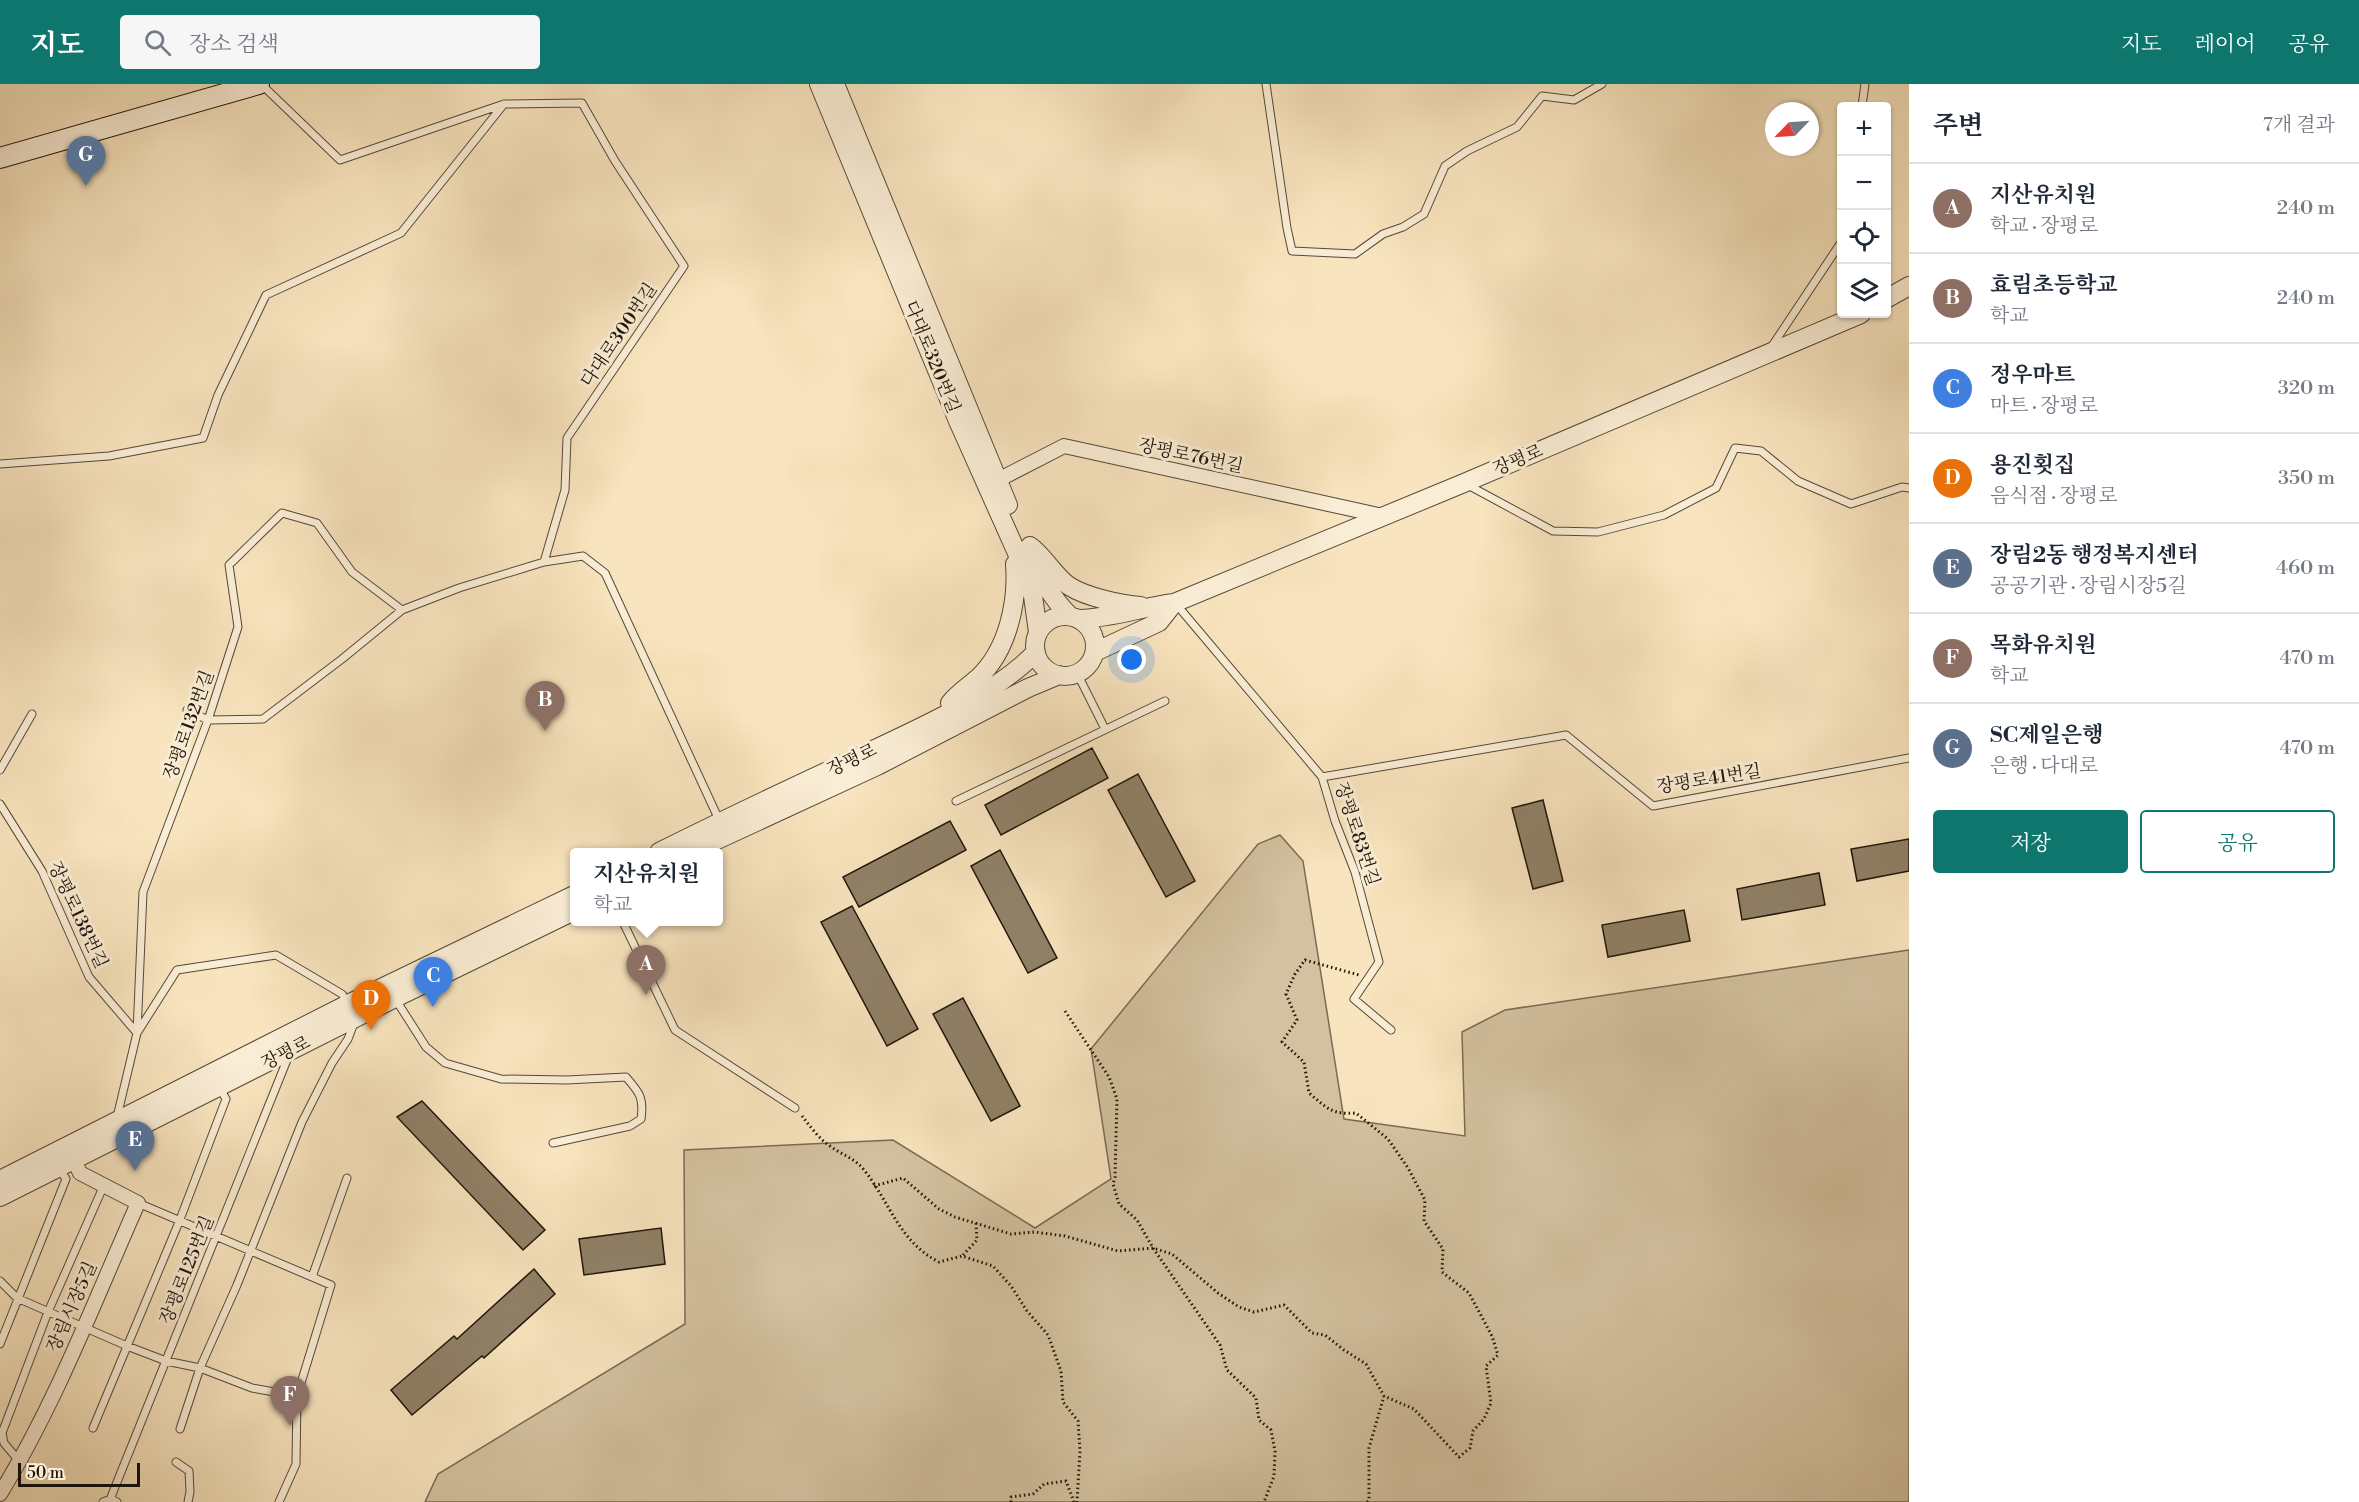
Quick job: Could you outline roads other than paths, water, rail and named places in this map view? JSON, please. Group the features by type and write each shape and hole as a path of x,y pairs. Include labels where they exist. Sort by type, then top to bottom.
{"main road":[{"path":"0,158 221,89 260,84"}],"street":[{"name":"다대로320번길","path":"819,84 958,421 1019,545 1059,605 1075,617"},
{"name":"다대로320번길","path":"835,84 998,480 1033,596 1038,632"},
{"path":"1891,297 1909,286"},
{"name":"장평로","path":"1174,603 1464,483 1769,351 1851,318"},
{"name":"장평로76번길","path":"998,480 1064,447 1383,516"},
{"path":"940,716 952,700 980,676 1000,649 1012,611 1017,584 1019,545 1039,553 1069,586 1108,601 1146,606 1174,603"},
{"path":"1095,652 1159,622 1174,603"},
{"path":"1075,617 1090,628 1095,638 1095,652 1089,665 1068,674 1046,669 1036,652 1035,642 1044,623 1053,618 1075,617 1104,618 1126,614 1146,606"},
{"name":"장평로","path":"696,848 723,828 991,689 1036,652"},
{"name":"장평로","path":"670,848 877,765 1028,688 1068,674"},
{"name":"장평로","path":"0,1180 67,1158 115,1122 352,1011 570,897"},
{"name":"장평로","path":"392,991 570,913"},
{"name":"장평로","path":"0,1197 67,1158 219,1087 291,1050 352,1011"},
{"path":"67,1158 80,1173 138,1203"},
{"name":"장림시장5길","path":"0,1494 20,1462 138,1203"}],"lane":[{"name":"다대로300번길","path":"260,84 340,160 504,104 582,103 615,161 684,266 567,438 565,490 543,562"},
{"path":"1266,84 1292,251 1355,254 1383,234 1403,227 1424,214 1445,166 1467,151 1517,127 1542,96 1574,100 1602,84"},
{"path":"1863,102 1865,84"},
{"path":"0,464 109,456 203,438 218,395 266,295 401,233 504,104"},
{"path":"1769,351 1837,249"},
{"path":"1464,483 1553,531 1598,532 1664,515 1716,488 1735,448 1761,452 1798,481 1851,504 1902,487 1909,488"},
{"name":"장평로132번길","path":"115,1122 136,1033 143,892 208,720 238,627 229,565 282,513 317,523 352,572 402,610"},
{"path":"187,710 208,720 263,719 402,610 459,588 543,562 583,556 605,573 723,828"},
{"name":"장평로83번길","path":"1174,603 1323,777 1335,821 1355,872 1379,962 1354,999 1392,1030"},
{"path":"1068,674 1105,729"},
{"path":"956,801 1165,701"},
{"path":"0,770 32,714"},
{"name":"장평로41번길","path":"1323,777 1566,735 1653,806 1909,758"},
{"name":"장평로138번길","path":"0,804 42,871 89,977 136,1033"},
{"path":"625,926 675,1030 795,1108"},
{"path":"136,1033 177,970 276,955 342,994 352,1011 348,1039 332,1063 302,1122 200,1368 180,1429"},
{"path":"392,991 426,1047 445,1064 501,1079 567,1080 626,1077 637,1090 643,1102 641,1119 630,1126 552,1143"},
{"name":"장평로125번길","path":"110,1501 291,1050"},
{"path":"93,1428 179,1222 226,1099 219,1087"},
{"path":"0,1344 66,1179 67,1158"},
{"path":"312,1277 347,1178"},
{"path":"20,1462 4,1443 2,1433 48,1312 104,1185"},
{"path":"138,1203 331,1285 297,1396 296,1464 279,1502"},
{"path":"0,1281 17,1298 127,1346 166,1361 200,1368 252,1388 297,1396"},
{"path":"176,1462 189,1471 188,1502"}],"place":[{"name":"SC제일은행","path":"86,186"},
{"name":"효림초등학교","path":"545,731"},
{"name":"지산유치원","path":"646,995"},
{"name":"정우마트","path":"433,1007"},
{"name":"용진횟집","path":"371,1030"},
{"name":"장림2동 행정복지센터","path":"135,1171"},
{"name":"목화유치원","path":"290,1426"}]}
